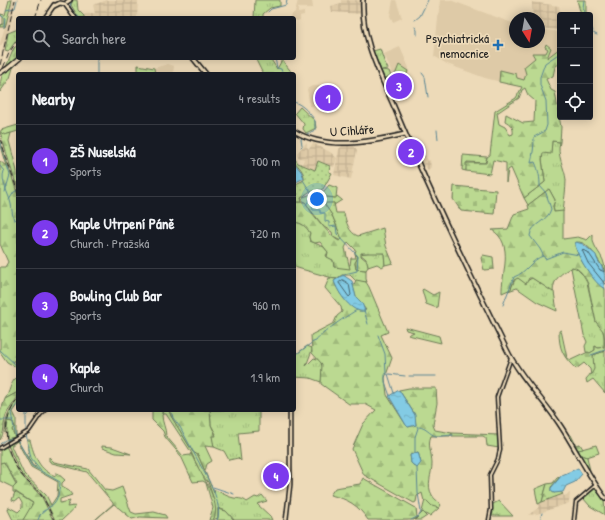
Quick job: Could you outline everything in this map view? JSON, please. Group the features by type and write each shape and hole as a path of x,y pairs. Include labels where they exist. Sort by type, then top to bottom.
{"main road":[{"path":"46,16 54,6 63,0 68,1 70,10"},
{"path":"363,0 362,17 366,37 402,127 417,162 511,358 558,421 605,498"},
{"path":"54,6 63,3 74,16"},
{"path":"0,73 18,60"},
{"path":"195,60 204,72"},
{"path":"394,136 401,132 402,127"},
{"name":"U Cihláře","path":"296,132 312,139 334,143 394,136"},
{"path":"394,136 405,134"},
{"path":"394,136 404,135 407,139"},
{"path":"286,520 290,485 290,412"}],"street":[{"path":"489,520 490,475 498,459 500,448 497,397 511,358"},
{"path":"0,448 29,431 43,412"},
{"path":"574,520 576,502 596,485"}],"shaded area":[{"path":"13,0 16,0 0,70 4,41 0,47 0,43"},
{"path":"107,0 138,0 137,16 84,16 85,14 95,13 93,5"},
{"path":"298,0 312,0 313,8 298,8 298,13 304,12 304,15 300,16 300,20 296,20 296,16 290,16 295,12"},
{"path":"341,0 361,0 360,14 332,12 331,6 341,3"},
{"path":"393,0 396,0 402,18 393,22 390,16"},
{"name":"Psychiatrická nemocnice","path":"440,0 450,0 509,22 509,48 545,48 545,30 557,32 557,50 548,58 545,56 525,82 513,85 485,78 447,64 434,56"},
{"path":"532,2 559,6 560,12 557,12 557,30 545,29 545,12 533,12"},
{"path":"400,47 409,68 408,78 402,86 400,82 396,83 384,54"},
{"path":"168,64 174,66 173,72 155,72 154,68"},
{"path":"312,86 326,86 327,90 332,88 333,107 310,106 307,89"},
{"path":"307,142 307,147 309,149 313,143 330,152 337,158 334,167 318,161 315,170 302,164 304,159 298,157 297,153"},
{"path":"343,145 354,146 357,150 351,179 334,175 339,149"},
{"path":"414,149 422,149 428,161 430,160 431,167 428,170 419,160"},
{"path":"16,401 10,411 5,427 6,441 20,472 43,496 55,520 53,520 40,495 19,473 5,441 3,427 6,416"},
{"path":"570,493 569,503 537,514 528,515 538,508 538,504 563,494 564,496"}],"green space":[{"path":"9,0 12,0 5,27 0,27 0,25 3,24 3,17 0,14 5,15"},
{"path":"73,0 77,0 78,10 84,16 76,16 77,15 71,5"},
{"path":"255,0 280,0 280,6 270,8 263,14 263,16 254,16"},
{"path":"577,0 586,0 586,12 580,12"},
{"path":"16,30 16,41 8,52 5,51 8,33"},
{"path":"546,44 551,48 547,58 557,50 557,65 555,67 553,76 546,79 551,90 555,92 557,120 560,120 561,127 560,142 552,141 551,154 543,153 542,159 545,182 524,198 511,168 508,170 506,183 506,163 493,160 490,174 466,171 466,163 486,163 487,157 490,155 495,111 516,98 522,87 499,82 500,70 516,74 517,78 524,80 526,74 524,67 535,58 532,53 546,53 548,49 545,47","holes":["525,88 528,95 535,101 534,122 523,123 506,114 505,121 513,129 513,134 510,135 505,127 499,124 497,113 519,98 522,90"]},
{"path":"16,46 16,60 6,67"},
{"path":"380,49 388,69 382,70 389,71 391,76 385,78 392,78 394,83 388,85 395,85 397,92 390,91 395,94 392,97 373,51"},
{"path":"19,60 21,60 13,68 10,78 0,92 1,79 5,72"},
{"path":"256,60 271,60 277,69 282,60 291,72 262,72"},
{"path":"138,65 154,68 155,72 138,72"},
{"path":"399,65 408,71 405,78 395,75"},
{"path":"300,107 315,121 316,128 306,133 303,129 304,124 296,114"},
{"path":"16,126 16,132 5,135 0,134 1,130"},
{"path":"0,132 5,135 11,133 9,141 16,167 16,184"},
{"path":"0,140 16,190 16,359 13,361 16,367 7,362 0,352 0,267 5,267 8,262 0,244 0,161 6,166 0,146"},
{"path":"552,141 560,142 559,152 566,180 563,212 554,212 553,206 555,200 549,189 528,205 524,198 545,182 542,159 543,153 551,152"},
{"path":"463,155 487,157 485,163 467,162 466,171 462,170"},
{"path":"296,160 298,163 315,170 318,161 330,166 329,172 332,173 323,189 309,192 301,198 302,202 296,202 296,184 304,180 301,169 296,163"},
{"path":"329,185 337,188 336,198 319,196 318,192 324,191"},
{"path":"454,186 496,190 494,214 461,211 453,199"},
{"path":"549,189 555,200 553,206 554,212 563,211 563,239 578,237 587,240 593,234 594,244 603,260 605,271 588,247 580,242 575,243 578,254 586,268 596,281 605,289 605,340 603,331 596,322 588,284 582,273 575,268 572,267 559,276 553,287 553,292 532,278 529,278 526,284 518,278 514,280 511,289 502,293 505,251 499,236 492,230 508,229 514,214 529,209 528,205"},
{"path":"318,192 319,196 335,198 337,196 342,200 334,205 334,203 325,204 332,215 342,239 341,241 333,237 332,232 324,227 301,198"},
{"path":"296,202 305,202 321,224 339,241 342,239 332,215 325,205 326,203 334,203 336,213 344,213 350,230 355,235 358,236 383,228 386,246 393,263 385,265 384,253 361,253 361,256 367,261 368,267 366,270 356,269 355,263 358,257 355,253 356,250 348,242 345,248 350,269 334,267 333,260 327,257 328,252 320,242 315,243 310,241 310,233 302,224 296,222"},
{"path":"296,222 304,225 307,228 310,233 310,241 324,247 328,252 326,256 333,260 334,267 350,265 351,258 356,258 355,253 358,257 355,263 356,269 366,270 367,282 356,281 350,275 342,275 336,279 296,268"},
{"path":"371,252 384,253 385,265 382,267 377,264 368,267 366,259 360,254"},
{"path":"483,255 493,257 494,269 484,270 481,258"},
{"path":"575,267 586,278 596,322 602,328 604,335 604,347 598,348 595,346 595,350 590,353 586,352 585,346 587,342 584,335 571,268"},
{"path":"329,278 336,279 335,284 341,295 359,311 366,310 356,297 353,287 356,280 366,282 369,287 388,332 381,335 392,358 385,378 387,395 408,427 416,425 414,413 399,390 409,388 436,388 437,403 433,425 435,430 452,433 450,436 431,436 430,439 432,468 429,487 433,496 441,505 439,508 432,506 427,501 424,501 422,493 417,496 416,502 414,503 364,475 352,449 363,424 376,410 365,404 349,404 321,384 322,364 312,353 311,335 334,323 337,316 342,312 341,307 325,288","holes":["418,452 421,463 415,467 411,463 411,454"]},
{"path":"517,278 527,281 532,278 554,292 557,311 537,302 517,288 508,291"},
{"path":"423,289 433,295 439,292 437,308 426,304"},
{"path":"405,327 439,336 441,343 408,335 414,332 406,330"},
{"path":"561,330 567,358 571,360 588,352 590,353 595,350 595,346 598,348 604,347 605,340 605,351 593,355 594,369 591,375 590,369 584,363 576,369 568,361 561,348 559,331"},
{"path":"307,346 312,348 306,366 314,358 320,360 323,369 321,382 310,378 296,377 296,354"},
{"path":"605,351 605,393 593,379 587,383 586,379 592,370 593,355"},
{"path":"16,378 16,393 5,399 8,393 12,382"},
{"path":"16,393 16,400 6,415 3,434 0,440 0,413 5,399"},
{"path":"16,402 16,408 13,412 16,418 16,435 18,436 26,433 8,443 7,439 15,437 12,429 15,427 13,422 7,421 5,433 7,419 12,407"},
{"path":"152,412 164,413 162,418 166,436 183,456 190,455 191,453 208,486 215,505 213,520 209,520 213,508 206,483 203,481 193,482 181,456 165,437 163,431 152,420"},
{"path":"162,412 170,412 193,452 198,455 214,493 215,490 229,497 242,499 247,502 262,495 267,501 257,504 270,516 272,520 234,520 226,511 218,508 218,518 213,520 215,515 213,497 208,482 201,474 191,452 166,414 163,414"},
{"path":"170,412 210,412 211,425 216,436 212,436 214,447 205,446 212,461 207,464 205,471 198,455 193,452"},
{"path":"210,412 259,412 259,431 238,433 241,461 238,458 229,460 224,451 214,447 211,436 216,434 211,425"},
{"path":"7,421 13,422 15,428 12,430 15,437 7,439"},
{"path":"452,433 498,435 499,448 487,446 486,438 483,436 452,436"},
{"path":"571,435 576,445 580,444 583,449 578,450 580,454 587,457 591,475 569,437"},
{"path":"17,440 33,466 37,467 29,459 27,440 30,440 33,451 41,466 50,474 56,476 56,472 65,480 62,483 62,487 69,491 72,495 60,499 60,503 70,501 67,507 76,507 62,520 55,520 43,496 20,472 8,445","holes":["17,441 31,467 58,482 57,496 51,505 46,495 24,474 11,446"]},
{"path":"596,445 599,453 587,457 580,454 578,450"},
{"path":"6,446 19,473 42,497 53,520 23,520 33,503 16,492 13,492 13,488 17,484 4,462 0,463 0,449"},
{"path":"102,446 112,447 131,454 116,453 102,448"},
{"path":"49,457 54,462 88,469 105,490 112,491 122,487 131,512 136,514 154,512 165,515 167,518 140,517 132,519 114,504 95,520 113,503 87,472 52,463 49,461"},
{"path":"4,462 16,484 14,488 0,481 0,463"},
{"path":"560,477 551,487 551,491 554,493 559,491 563,494 542,502 547,484 553,483"},
{"path":"363,478 416,508 417,518 413,520 368,520 352,503 342,498 330,495 335,488 360,484"},
{"path":"547,484 542,502 538,504 535,489"},
{"path":"594,488 604,499 605,515 590,506 583,498"},
{"path":"15,492 34,504 23,520 13,520 8,510 9,507 18,512 22,508 22,503 19,498 15,501 12,500"},
{"path":"425,500 439,508 430,516 426,514 413,520 421,515"},
{"path":"499,501 513,516 491,516 493,513 491,505"},
{"path":"218,509 226,511 234,520 217,520"},
{"path":"423,512 427,516 421,520 415,520"}],"water":[{"path":"296,165 301,171 304,178 296,182"},
{"path":"576,242 583,244 596,255 603,268 605,281 603,281 605,289 591,276 576,249"},
{"path":"343,275 352,281 356,297 362,303 365,311 355,309 342,297 334,281"},
{"path":"399,390 415,415 416,425 408,427 406,425 389,396"},
{"path":"418,452 421,463 417,468 411,463 410,455"},
{"path":"578,468 582,474 575,482 566,486 563,492 554,493 551,491 551,488 562,475"}],"waterway":[{"path":"6,10 15,8 17,0"},
{"path":"72,0 70,6 78,16"},
{"path":"268,12 271,9 286,5 287,0"},
{"path":"415,20 420,16 428,0"},
{"path":"584,0 583,8 585,12"},
{"path":"0,15 5,18 4,27"},
{"path":"415,27 417,30 417,35"},
{"path":"593,33 597,35"},
{"path":"557,55 545,63 540,77 540,85 546,101 547,125 545,131 534,137 531,163 535,162 539,174 540,186 546,193 551,209 547,217 533,228 530,236 540,249 545,259 563,252 579,255"},
{"path":"97,60 97,72"},
{"path":"275,60 277,68 281,69 282,72"},
{"path":"422,73 425,77 428,97"},
{"path":"296,103 306,110 315,121 315,130 305,135"},
{"path":"437,130 438,139"},
{"path":"302,145 301,139 303,137"},
{"path":"0,143 10,175 5,192"},
{"path":"0,166 4,171 3,179 10,200 14,220 16,220"},
{"path":"303,180 310,191"},
{"path":"9,200 16,191"},
{"path":"311,192 313,196 311,200 312,205"},
{"path":"306,205 312,195"},
{"path":"312,206 313,210 320,210 320,213 325,213 325,221 329,222 329,227 336,226 337,234 358,256 357,271 349,273"},
{"path":"503,305 514,277 543,256"},
{"path":"343,276 348,273"},
{"path":"296,355 316,341 335,324 357,310"},
{"path":"364,310 368,324"},
{"path":"378,335 385,354 386,374 388,374 394,393"},
{"path":"0,350 16,365"},
{"path":"591,355 605,350"},
{"path":"389,374 405,376"},
{"path":"385,375 385,382 390,396"},
{"path":"409,376 436,376"},
{"path":"16,406 11,413 16,438"},
{"path":"26,412 26,431"},
{"path":"27,416 30,412"},
{"path":"172,412 173,418 180,427 210,483"},
{"path":"0,420 5,420"},
{"path":"6,420 13,420"},
{"path":"415,453 417,426"},
{"path":"419,427 436,436 453,435"},
{"path":"26,434 31,458 41,470"},
{"path":"6,440 15,438"},
{"path":"17,439 32,466 60,482"},
{"path":"0,444 5,440"},
{"path":"411,520 419,516 421,512 418,493 417,468"},
{"path":"48,508 56,501 60,483"},
{"path":"211,485 216,497 219,512 217,520"},
{"path":"213,487 234,494"},
{"path":"40,515 48,508"},
{"path":"540,520 542,513"},
{"path":"38,520 40,515"}],"railway":[{"path":"0,65 15,0"},
{"path":"36,16 41,0"},
{"path":"0,76 9,53 16,42"},
{"path":"0,138 16,187"},
{"path":"16,402 8,417 6,437 11,457 24,478 41,495 54,520"}],"place":[{"name":"Psychiatrická nemocnice","path":"498,45"},
{"name":"Bowling Club Bar","path":"399,86"},
{"name":"ZŠ Nuselská","path":"328,98"},
{"name":"Kaple Utrpení Páně","path":"411,152"},
{"name":"Kaple","path":"276,476"}]}
